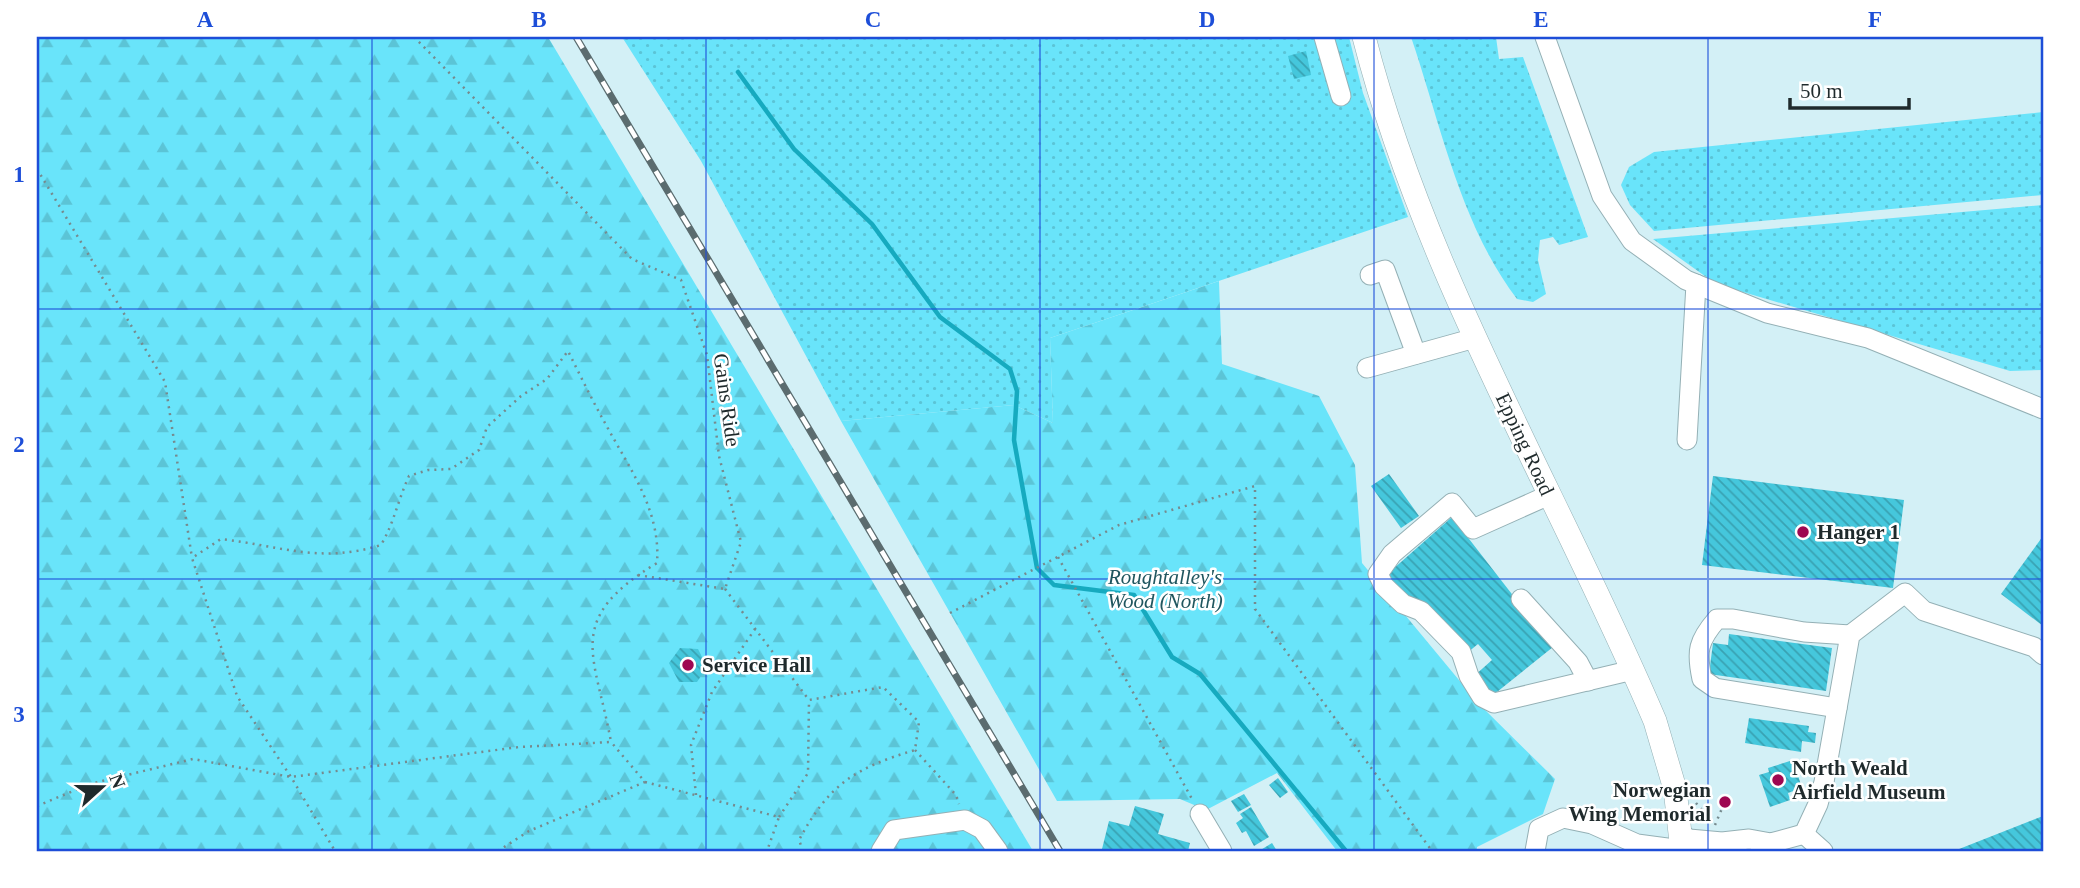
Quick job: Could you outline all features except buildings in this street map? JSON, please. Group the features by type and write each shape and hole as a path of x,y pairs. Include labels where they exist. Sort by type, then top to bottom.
{"main road":[{"name":"Epping Road","path":"1364,37 1404,172 1475,338 1633,670 1664,747 1682,845"}],"street":[{"path":"1324,37 1340,96"},
{"path":"1545,37 1602,196 1632,241 1696,284 1767,313 1868,338 2043,409"},
{"path":"1370,275 1385,270 1416,354"},
{"path":"1687,440 1696,284"},
{"path":"1367,368 1475,338"},
{"path":"1549,495 1473,529 1452,503 1392,554 1378,574 1384,586 1403,604 1421,611 1461,652 1475,687 1482,697 1494,703 1633,670"},
{"path":"1837,708 1715,688 1702,679 1697,656 1704,635 1717,620 1733,619 1804,632 1850,635 1905,593 1924,611 2034,648 2043,655"},
{"path":"1521,599 1578,662 1588,681"},
{"path":"1535,851 1539,829 1563,818 1592,824 1637,844 1682,845 1689,839 1722,842 1749,839 1767,847 1804,834 1818,804 1850,635"},
{"path":"1200,814 1222,851"},
{"path":"881,851 894,830 965,820 982,828 998,851"},
{"path":"1804,834 1823,851"}],"path":[{"name":"Gains Ride","path":"414,37 632,260 681,280 707,355 719,456 741,542 725,589"},
{"path":"37,169 165,382 192,558 237,696 291,776 335,851"},
{"path":"192,558 220,539 321,556 352,554 381,545 394,523 399,498 409,476 428,470 451,469 479,450 486,427 547,379 568,351 648,503 658,544 657,563 637,575 608,601 596,618 590,641 593,669 602,694 611,742 645,782 779,817"},
{"path":"950,613 1119,525 1255,486 1255,609 1432,851"},
{"path":"1058,557 1200,814"},
{"path":"637,575 725,589 809,700 808,773 779,817 766,851"},
{"path":"696,795 691,746 712,692 755,629"},
{"path":"809,700 883,687 919,722 915,750"},
{"path":"37,806 90,784 193,760 291,776 519,747 611,742"},
{"path":"915,750 956,795 965,820"},
{"path":"803,851 799,840 814,811 838,784 871,763 915,750"},
{"path":"498,851 528,831 645,782"},
{"path":"1692,797 1721,833"},
{"path":"1715,826 1723,806"}],"green space":[{"path":"37,37 548,37 1033,851 37,851"},
{"path":"622,37 1349,37 1363,93 1408,217 1050,338 1053,423 1014,405 841,421 701,161"},
{"path":"1411,37 1496,37 1499,59 1523,57 1588,237 1559,245 1553,237 1540,240 1538,260 1546,294 1533,302 1517,299 1497,270 1481,239 1454,173"},
{"path":"2043,112 2043,195 1654,231 1630,205 1621,185 1629,167 1654,152"},
{"path":"2043,205 2043,370 2010,371 1716,284 1653,239"},
{"name":"Roughtalley's Wood (North)","path":"1219,281 1222,364 1319,396 1355,465 1362,563 1478,703 1555,779 1543,814 1477,847 1477,851 1337,851 1277,773 1206,810 1180,799 1057,801 841,421 1014,405 1053,423 1050,338"}],"waterway":[{"path":"738,72 794,149 872,224 940,317 1010,369 1017,391 1014,440 1037,568 1054,585 1134,595 1172,657 1200,674 1346,851"}],"railway":[{"path":"576,37 1060,851"}],"place":[{"name":"Hanger 1","path":"1803,532"},
{"name":"Service Hall","path":"688,665"},
{"name":"North Weald Airfield Museum","path":"1778,780"},
{"name":"Norwegian Wing Memorial","path":"1725,802"}]}
